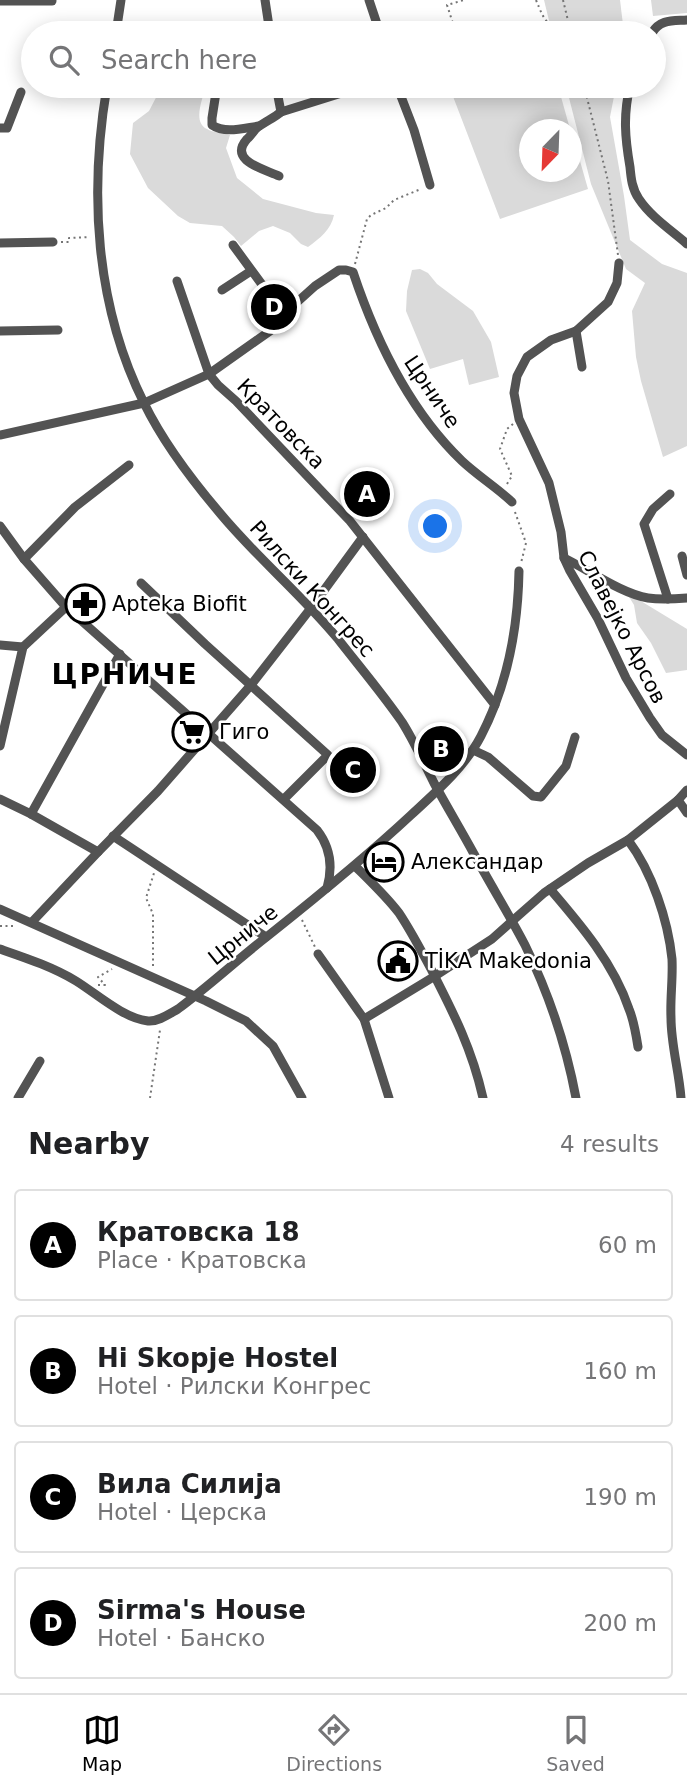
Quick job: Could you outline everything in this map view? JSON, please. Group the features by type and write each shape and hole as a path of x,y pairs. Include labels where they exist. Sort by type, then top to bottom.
{"street":[{"path":"118,21 121,0"},
{"path":"265,0 268,21"},
{"path":"369,0 376,21"},
{"path":"0,1 52,1"},
{"path":"666,22 687,20"},
{"path":"0,128 7,128 21,92"},
{"name":"Рилски Конгрес","path":"105,98 98,147 97,191 103,271 124,356 144,403 190,476 337,638 403,724 524,944 551,1004 569,1060 576,1098"},
{"path":"214,98 212,125 215,128 233,130 258,126 272,120 281,112 326,98"},
{"path":"278,98 281,112"},
{"path":"402,98 430,185"},
{"path":"628,98 624,130 637,196 643,205 687,244"},
{"path":"258,126 243,144 241,153 248,162 279,176"},
{"path":"0,243 53,243"},
{"path":"233,245 285,317"},
{"name":"Славејко Арсов","path":"620,263 617,283 608,302 576,331 551,341 527,357 517,376 514,393 519,419 549,483 561,532 564,558 570,571 650,718 662,735 687,755"},
{"path":"0,435 144,403 209,373 277,326 295,304 315,286 342,269 353,272"},
{"path":"222,290 251,271"},
{"name":"Црниче","path":"353,272 363,305 405,390 463,463 512,502"},
{"name":"Кратовска","path":"177,281 209,373 363,537 495,705"},
{"path":"0,331 58,330"},
{"path":"576,331 582,367"},
{"path":"24,559 75,507 129,465"},
{"path":"668,599 644,524 653,509 670,494"},
{"path":"0,526 24,559 66,607 317,830 326,844 331,866 327,890"},
{"path":"32,922 158,791 251,685 363,537"},
{"path":"682,556 687,575"},
{"path":"564,558 621,589 651,599 687,598"},
{"name":"Црниче","path":"162,1018 196,996 355,866 438,790 473,750 495,705 506,673 518,599 519,571"},
{"path":"141,583 328,755 284,799"},
{"path":"0,746 23,647 66,607"},
{"path":"0,645 23,647"},
{"path":"31,814 120,654"},
{"path":"473,750 488,757 538,798 566,766 575,737"},
{"path":"364,1019 492,939 550,889 628,840 687,790"},
{"path":"0,799 98,852"},
{"path":"678,800 687,813"},
{"path":"114,836 266,937"},
{"path":"628,840 652,883 667,931 672,960 671,1018 681,1098"},
{"path":"355,866 399,914 435,976 465,1037 474,1060 483,1098"},
{"path":"550,889 597,947 618,984 630,1010 638,1047"},
{"path":"0,909 246,1021 273,1046 302,1098"},
{"path":"0,949 39,963 141,1019 153,1021 162,1018"},
{"path":"318,954 364,1019 389,1098"},
{"path":"18,1098 40,1061"}],"path":[{"path":"452,21 447,5 464,0"},
{"path":"536,0 546,21"},
{"path":"563,0 567,21"},
{"path":"587,98 608,181 620,263"},
{"path":"353,272 367,219 394,200 430,185"},
{"path":"53,243 69,242 69,238 100,236"},
{"path":"502,493 512,476 500,449 507,429 519,419"},
{"path":"512,502 526,543 519,571"},
{"path":"153,978 153,914 146,898 157,865"},
{"path":"298,912 318,954"},
{"path":"98,996 90,985 104,985 98,977 112,970 111,958"},
{"path":"150,1098 162,1018"}],"shaded area":[{"path":"544,0 620,0 623,21 549,21"},
{"path":"651,0 687,0 687,13 653,16"},
{"path":"156,98 203,98 200,121 209,130 230,135 226,148 237,178 263,199 334,215 330,225 308,247 290,233 273,226 259,231 241,246 222,226 190,223 178,216 148,188 130,154 133,123 149,111"},
{"path":"454,98 561,98 567,119 519,119 519,182 582,182 582,168 588,189 500,219"},
{"path":"569,98 614,98 610,117 630,240 662,264 687,273 687,446 663,457 636,357 632,311 645,283 626,269 591,184 582,149 582,119 574,119"},
{"path":"420,269 473,311 491,342 499,377 469,385 463,359 430,369 406,311 412,270"},
{"path":"626,592 687,629 687,670 666,673 637,623 634,605"}],"place":[{"name":"Sirma's House","path":"274,307"},
{"name":"Кратовска 18","path":"367,494"},
{"name":"Apteka Biofit","path":"85,604"},
{"name":"Гиго","path":"192,732"},
{"name":"Hi Skopje Hostel","path":"441,749"},
{"name":"Вила Силија","path":"353,770"},
{"name":"Александар","path":"384,862"},
{"name":"TİKA Makedonia","path":"398,961"}],"district":[{"name":"ЦРНИЧЕ","path":"125,674"}]}
